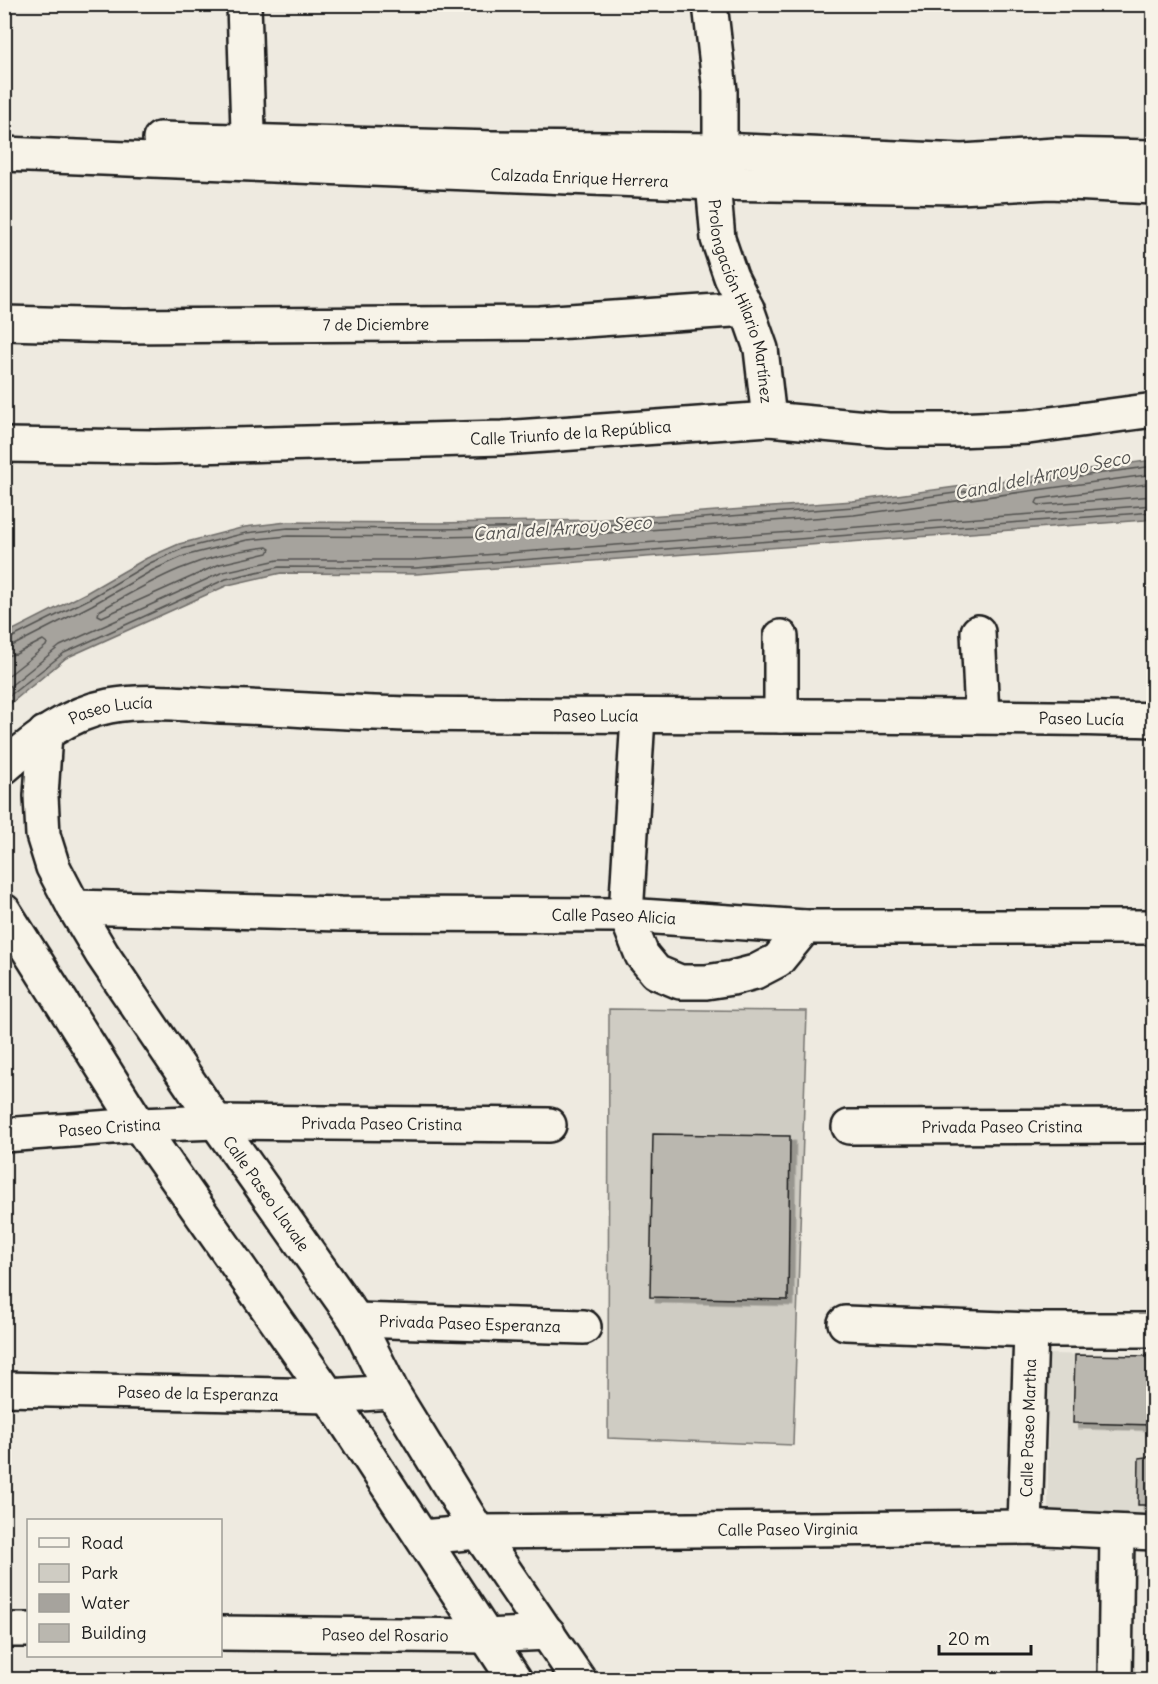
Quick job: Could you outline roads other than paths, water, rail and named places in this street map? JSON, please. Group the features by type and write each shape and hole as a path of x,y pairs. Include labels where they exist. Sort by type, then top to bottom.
{"street":[{"name":"Prolongación Hilario Martínez","path":"710,4 720,91 720,150 713,183 718,239 731,278 747,309 761,349 769,419"},
{"path":"244,6 249,153"},
{"name":"Calzada Enrique Herrera","path":"4,134 249,153 713,183 958,187 1050,182 1154,187"},
{"name":"Calzada Enrique Herrera","path":"4,154 249,153 493,148 720,150 962,161 1055,155 1154,157"},
{"name":"7 de Diciembre","path":"4,323 123,326 540,323 747,309"},
{"name":"Calle Triunfo de la República","path":"4,446 155,447 503,438 769,419 888,430 955,430 1147,420"},
{"path":"978,632 982,716"},
{"path":"780,637 781,716"},
{"name":"Paseo Lucía","path":"45,734 75,716 110,706 153,703 400,713 638,717 982,716 1154,720"},
{"path":"638,717 626,915 642,955 656,972 680,982 706,982 755,972 778,960 805,927"},
{"path":"4,767 45,734"},
{"name":"Calle Paseo Llavale","path":"45,734 41,796 43,835 53,867 74,908 102,954 216,1122 356,1320 392,1392 478,1532 579,1680"},
{"name":"Calle Paseo Alicia","path":"74,908 341,914 626,915 805,927 1154,927"},
{"path":"4,911 139,1125 329,1396 515,1680"},
{"name":"Paseo Cristina","path":"4,1135 216,1122"},
{"name":"Privada Paseo Cristina","path":"216,1122 549,1125"},
{"name":"Privada Paseo Cristina","path":"849,1127 1154,1126"},
{"name":"Privada Paseo Esperanza","path":"356,1320 584,1327"},
{"path":"845,1323 1031,1330 1154,1330"},
{"name":"Calle Paseo Martha","path":"1025,1527 1031,1330"},
{"name":"Paseo de la Esperanza","path":"4,1389 329,1396 392,1392"},
{"name":"Calle Paseo Virginia","path":"422,1537 478,1532 1025,1527 1154,1533"},
{"path":"1115,1680 1117,1533"},
{"path":"4,1630 27,1630"},
{"name":"Paseo del Rosario","path":"222,1633 485,1636 548,1633"}],"water":[{"name":"Canal del Arroyo Seco","path":"1153,460 1153,517 1145,520 416,574 281,573 228,585 66,658 5,708 4,636 7,633 86,593 147,558 179,544 245,527 287,522 439,523 593,520 853,501"}]}
